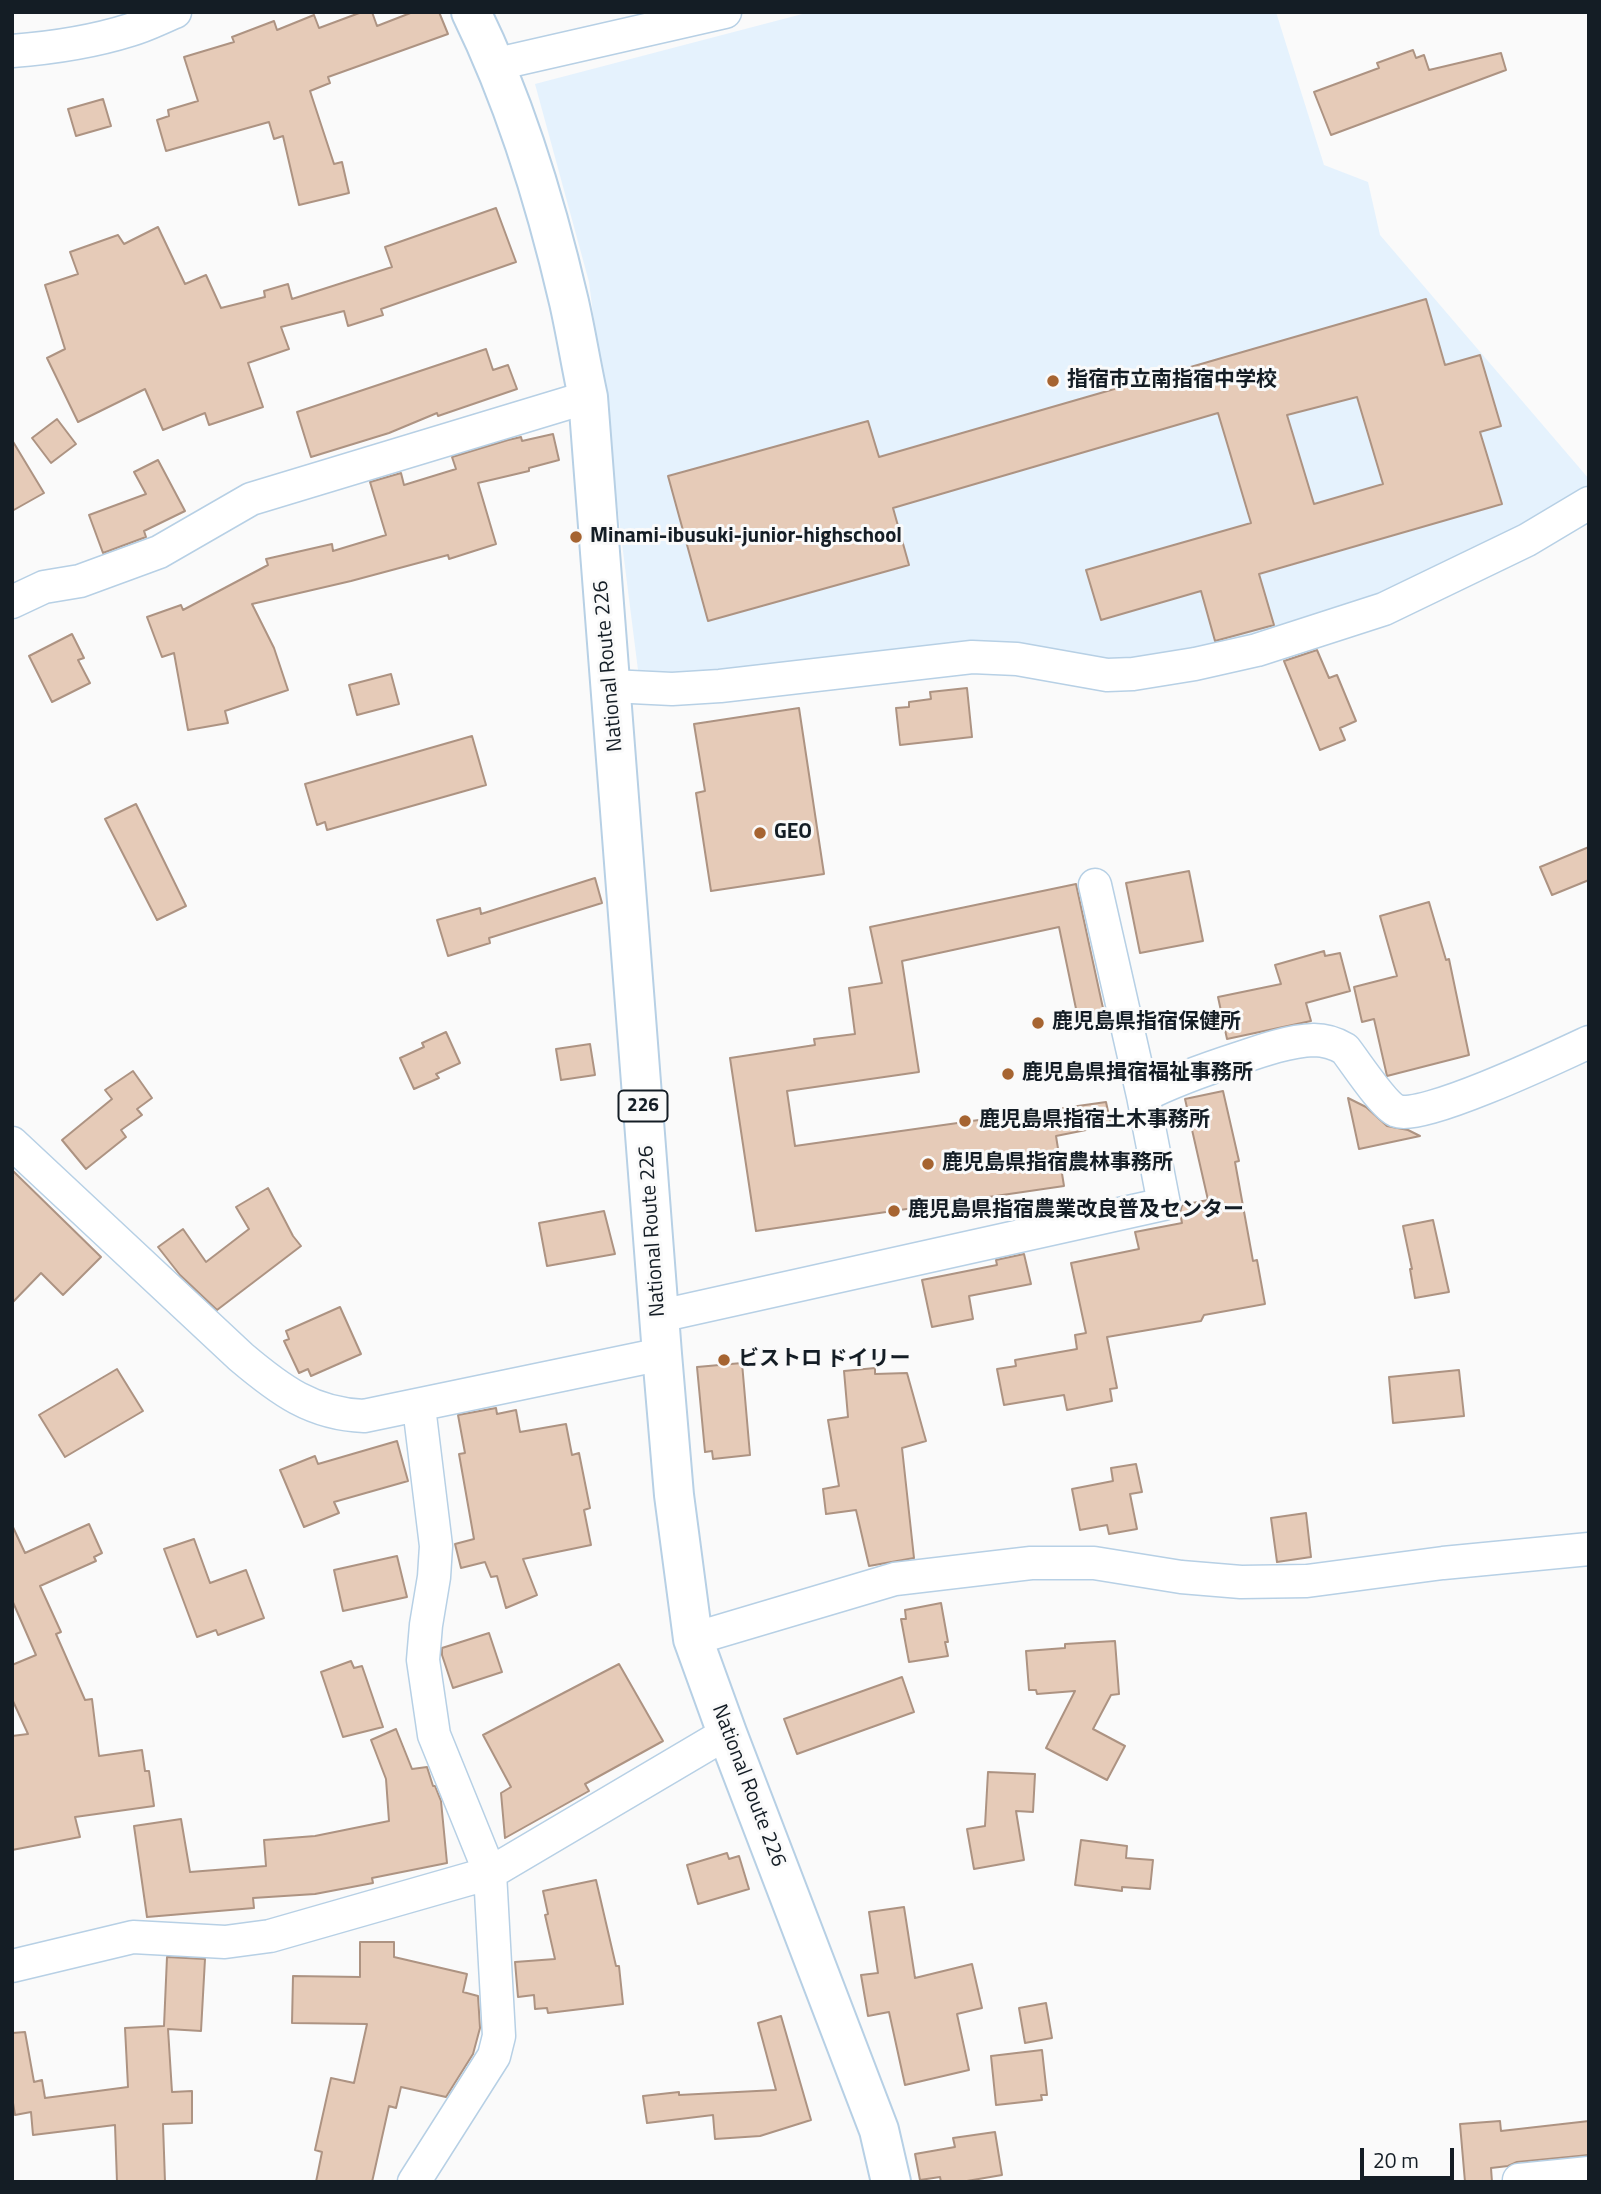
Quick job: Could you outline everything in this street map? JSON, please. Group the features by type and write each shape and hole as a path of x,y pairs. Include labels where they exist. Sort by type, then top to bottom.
{"highway":[{"name":"National Route 226","path":"471,12 497,65 521,132 569,302 588,397 662,1354 674,1495 693,1639 879,2130 891,2182"}],"street":[{"path":"12,51 110,36 175,12"},
{"path":"497,65 725,12"},
{"path":"12,602 44,587 80,581 159,552 251,499 588,397"},
{"path":"611,686 672,689 720,686 972,657 1017,659 1107,675 1133,674 1195,664 1257,650 1384,609 1527,540 1589,503"},
{"path":"660,1316 1164,1204 1143,1096 1095,885"},
{"path":"1143,1096 1175,1080 1268,1049 1320,1040 1345,1049 1389,1106 1404,1113 1414,1112 1493,1084 1589,1042"},
{"path":"12,1143 241,1357 296,1399 340,1416 365,1416 419,1407 662,1354"},
{"path":"414,2182 494,2056 499,2036 489,1873 434,1735 423,1660 423,1642 435,1577 436,1546 419,1407"},
{"path":"693,1639 895,1579 1031,1563 1094,1563 1181,1577 1268,1582 1307,1581 1443,1563 1589,1549"},
{"path":"12,1966 134,1937 226,1942 270,1936 489,1873 727,1733"},
{"path":"1519,2180 1585,2176"}],"shaded area":[{"name":"指宿市立南指宿中学校","path":"810,12 1276,12 1324,165 1368,182 1380,235 1589,479 1589,489 1408,584 1299,625 1218,647 1110,664 695,674 638,670 589,282 535,84"}],"building":[{"path":"362,12 372,12 377,26 413,12 439,12 448,34 328,77 330,83 310,91 334,164 342,162 349,193 299,205 283,136 274,139 269,122 166,151 157,120 169,116 168,110 198,101 184,57 234,42 232,37 274,21 277,30 314,15 319,28"},
{"path":"1413,50 1416,58 1424,55 1429,70 1501,53 1506,70 1331,135 1314,92 1379,68 1377,63"},
{"path":"103,99 111,126 76,136 68,109"},
{"path":"496,208 516,262 381,309 383,315 348,326 344,311 281,327 289,349 248,363 263,407 209,425 205,413 163,430 145,389 78,422 47,358 65,349 45,285 78,274 70,252 118,235 124,244 158,227 185,284 206,275 221,308 265,297 264,291 288,284 292,299 392,267 385,247"},
{"path":"1426,299 1445,365 1480,355 1501,426 1480,432 1502,504 1259,574 1274,625 1215,641 1201,591 1101,620 1086,570 1251,523 1218,413 893,508 909,565 708,621 668,476 868,421 879,457","holes":["1357,397 1383,484 1314,504 1287,415"]},
{"path":"486,349 493,370 508,365 517,389 438,416 437,413 389,433 311,457 297,412"},
{"path":"57,419 76,444 51,463 32,438"},
{"path":"553,434 559,460 529,468 529,471 478,483 496,544 449,559 448,555 252,604 274,648 288,690 225,711 228,723 188,730 174,653 162,657 147,617 181,605 183,610 268,565 266,559 332,544 333,551 386,535 370,482 401,473 404,485 456,469 452,457 521,437 522,441"},
{"path":"12,440 44,493 12,511"},
{"path":"158,460 185,511 144,531 146,537 103,553 89,515 146,494 134,472"},
{"path":"72,634 84,658 78,660 90,683 52,702 29,656"},
{"path":"1317,650 1329,678 1337,675 1356,721 1340,728 1345,740 1320,750 1284,661"},
{"path":"391,674 399,704 357,715 349,685"},
{"path":"967,688 972,737 900,745 896,708 909,707 909,702 931,699 930,692"},
{"name":"GEO","path":"799,708 824,874 711,891 696,793 705,791 694,724"},
{"path":"472,736 486,785 327,830 325,822 317,825 305,784"},
{"path":"136,804 186,906 157,920 105,819"},
{"path":"1589,847 1589,880 1552,895 1540,867"},
{"path":"1189,871 1203,941 1140,953 1126,883"},
{"path":"595,878 602,903 489,938 490,943 448,956 437,920 480,908 481,914"},
{"path":"1076,884 1106,1022 1080,1028 1059,927 902,961 919,1072 787,1091 795,1146 1106,1102 1111,1125 1056,1136 1064,1186 756,1231 730,1058 815,1045 814,1039 855,1034 849,988 882,983 870,927"},
{"path":"1429,902 1446,960 1449,959 1469,1055 1387,1076 1374,1019 1362,1022 1354,987 1397,976 1380,916"},
{"path":"1324,951 1325,956 1340,953 1350,991 1306,1003 1311,1021 1227,1039 1218,997 1281,984 1275,965"},
{"path":"446,1032 460,1063 436,1074 439,1078 414,1089 400,1058 424,1047 422,1043"},
{"path":"590,1044 595,1075 561,1080 556,1049"},
{"path":"133,1071 152,1098 137,1109 142,1115 121,1130 126,1137 86,1169 62,1140 112,1099 105,1090"},
{"path":"1223,1091 1239,1161 1235,1162 1253,1261 1257,1260 1265,1304 1204,1315 1201,1321 1107,1337 1117,1388 1110,1389 1112,1401 1067,1410 1064,1395 1004,1405 997,1369 1016,1366 1015,1360 1077,1349 1075,1335 1086,1333 1071,1263 1139,1249 1135,1232 1182,1223 1182,1205 1208,1200 1185,1099"},
{"path":"1348,1098 1366,1107 1387,1126 1408,1130 1420,1136 1359,1149"},
{"path":"12,1170 101,1257 63,1295 41,1273 12,1303"},
{"path":"268,1188 301,1246 217,1310 180,1275 158,1247 183,1229 206,1262 249,1229 236,1207"},
{"path":"604,1211 615,1254 547,1266 539,1223"},
{"path":"1433,1220 1449,1292 1415,1298 1403,1226"},
{"path":"1024,1254 1031,1284 969,1296 973,1319 932,1327 922,1280 997,1265 996,1260"},
{"path":"340,1307 361,1354 311,1376 308,1369 299,1373 284,1341 289,1339 286,1331"},
{"path":"742,1363 750,1455 713,1459 712,1451 705,1452 697,1367"},
{"path":"875,1368 875,1374 907,1373 926,1441 902,1448 914,1558 869,1566 856,1510 826,1514 823,1489 839,1486 828,1420 848,1417 844,1371"},
{"path":"117,1369 143,1411 65,1457 39,1415"},
{"path":"1459,1370 1464,1416 1393,1423 1389,1377"},
{"path":"496,1408 497,1414 516,1410 520,1432 566,1424 572,1455 579,1453 590,1508 584,1510 591,1545 523,1559 537,1595 506,1608 497,1576 491,1577 485,1562 461,1568 455,1544 474,1539 459,1454 465,1453 458,1415"},
{"path":"397,1441 408,1481 334,1502 339,1513 304,1527 280,1470 315,1456 318,1464"},
{"path":"1136,1464 1142,1492 1130,1494 1137,1529 1109,1534 1107,1525 1080,1530 1072,1489 1113,1481 1111,1468"},
{"path":"1306,1513 1311,1557 1277,1562 1271,1518"},
{"path":"89,1524 102,1553 94,1557 96,1561 40,1586 61,1632 56,1634 85,1700 92,1699 99,1756 142,1750 145,1771 149,1771 154,1806 75,1817 80,1837 12,1850 12,1736 28,1734 12,1699 12,1665 36,1655 12,1600 12,1525 25,1553"},
{"path":"194,1539 210,1583 246,1570 264,1618 218,1635 216,1630 197,1637 164,1549"},
{"path":"397,1556 407,1597 343,1611 334,1570"},
{"path":"941,1603 948,1656 909,1662 901,1619 906,1619 905,1610"},
{"path":"489,1633 502,1672 453,1688 442,1648"},
{"path":"1115,1641 1119,1694 1111,1695 1093,1729 1125,1746 1107,1780 1046,1748 1075,1691 1037,1694 1036,1690 1029,1690 1026,1651 1065,1648 1065,1644"},
{"path":"351,1661 354,1668 362,1666 383,1727 343,1737 321,1672"},
{"path":"619,1664 663,1741 585,1784 589,1791 505,1838 501,1793 511,1787 483,1735"},
{"path":"902,1677 914,1712 797,1754 784,1719"},
{"path":"396,1729 412,1769 427,1767 441,1801 447,1863 372,1878 373,1883 315,1894 253,1898 254,1908 147,1917 134,1826 181,1819 190,1872 266,1866 264,1840 315,1836 389,1821 386,1779 371,1740"},
{"path":"988,1772 1035,1774 1033,1812 1016,1811 1024,1860 974,1869 967,1829 985,1826"},
{"path":"1081,1840 1127,1846 1126,1858 1153,1860 1150,1889 1122,1887 1122,1891 1075,1885"},
{"path":"727,1853 729,1859 739,1856 749,1889 698,1904 687,1865"},
{"path":"596,1880 616,1966 619,1966 623,2004 548,2013 547,2008 535,2009 534,1995 518,1997 515,1962 555,1959 545,1915 548,1914 543,1891"},
{"path":"904,1907 915,1978 972,1964 982,2008 957,2014 969,2070 905,2085 889,2012 868,2016 861,1975 878,1973 869,1912"},
{"path":"360,1942 394,1942 394,1957 467,1974 463,1992 478,1996 480,2028 473,2054 446,2097 401,2087 396,2108 389,2106 372,2182 316,2182 322,2152 315,2150 331,2078 354,2083 367,2024 292,2023 293,1976 360,1977"},
{"path":"167,1957 205,1959 201,2031 168,2029 172,2092 192,2091 192,2123 163,2124 165,2182 117,2182 115,2125 33,2135 31,2112 15,2115 12,2097 12,2033 25,2032 34,2082 42,2080 45,2098 128,2087 125,2028 164,2026"},
{"path":"1046,2003 1052,2038 1025,2043 1019,2008"},
{"path":"781,2016 811,2120 760,2136 715,2139 713,2115 647,2123 643,2096 679,2092 679,2095 776,2090 758,2023"},
{"path":"1042,2050 1047,2095 1041,2095 1042,2100 996,2105 991,2056"},
{"path":"1500,2121 1501,2131 1589,2121 1589,2155 1517,2162 1491,2168 1492,2182 1465,2182 1460,2124"},
{"path":"995,2132 1002,2175 961,2182 941,2182 940,2177 920,2180 915,2154 955,2147 953,2138"}],"place":[{"name":"指宿市立南指宿中学校","path":"1053,381"},
{"name":"Minami-ibusuki-junior-highschool","path":"576,537"},
{"name":"GEO","path":"760,833"},
{"name":"鹿児島県指宿保健所","path":"1038,1023"},
{"name":"鹿児島県揖宿福祉事務所","path":"1008,1074"},
{"name":"鹿児島県指宿土木事務所","path":"965,1121"},
{"name":"鹿児島県指宿農林事務所","path":"928,1164"},
{"name":"鹿児島県指宿農業改良普及センター","path":"894,1211"},
{"name":"ビストロ ドイリー","path":"724,1360"}]}
